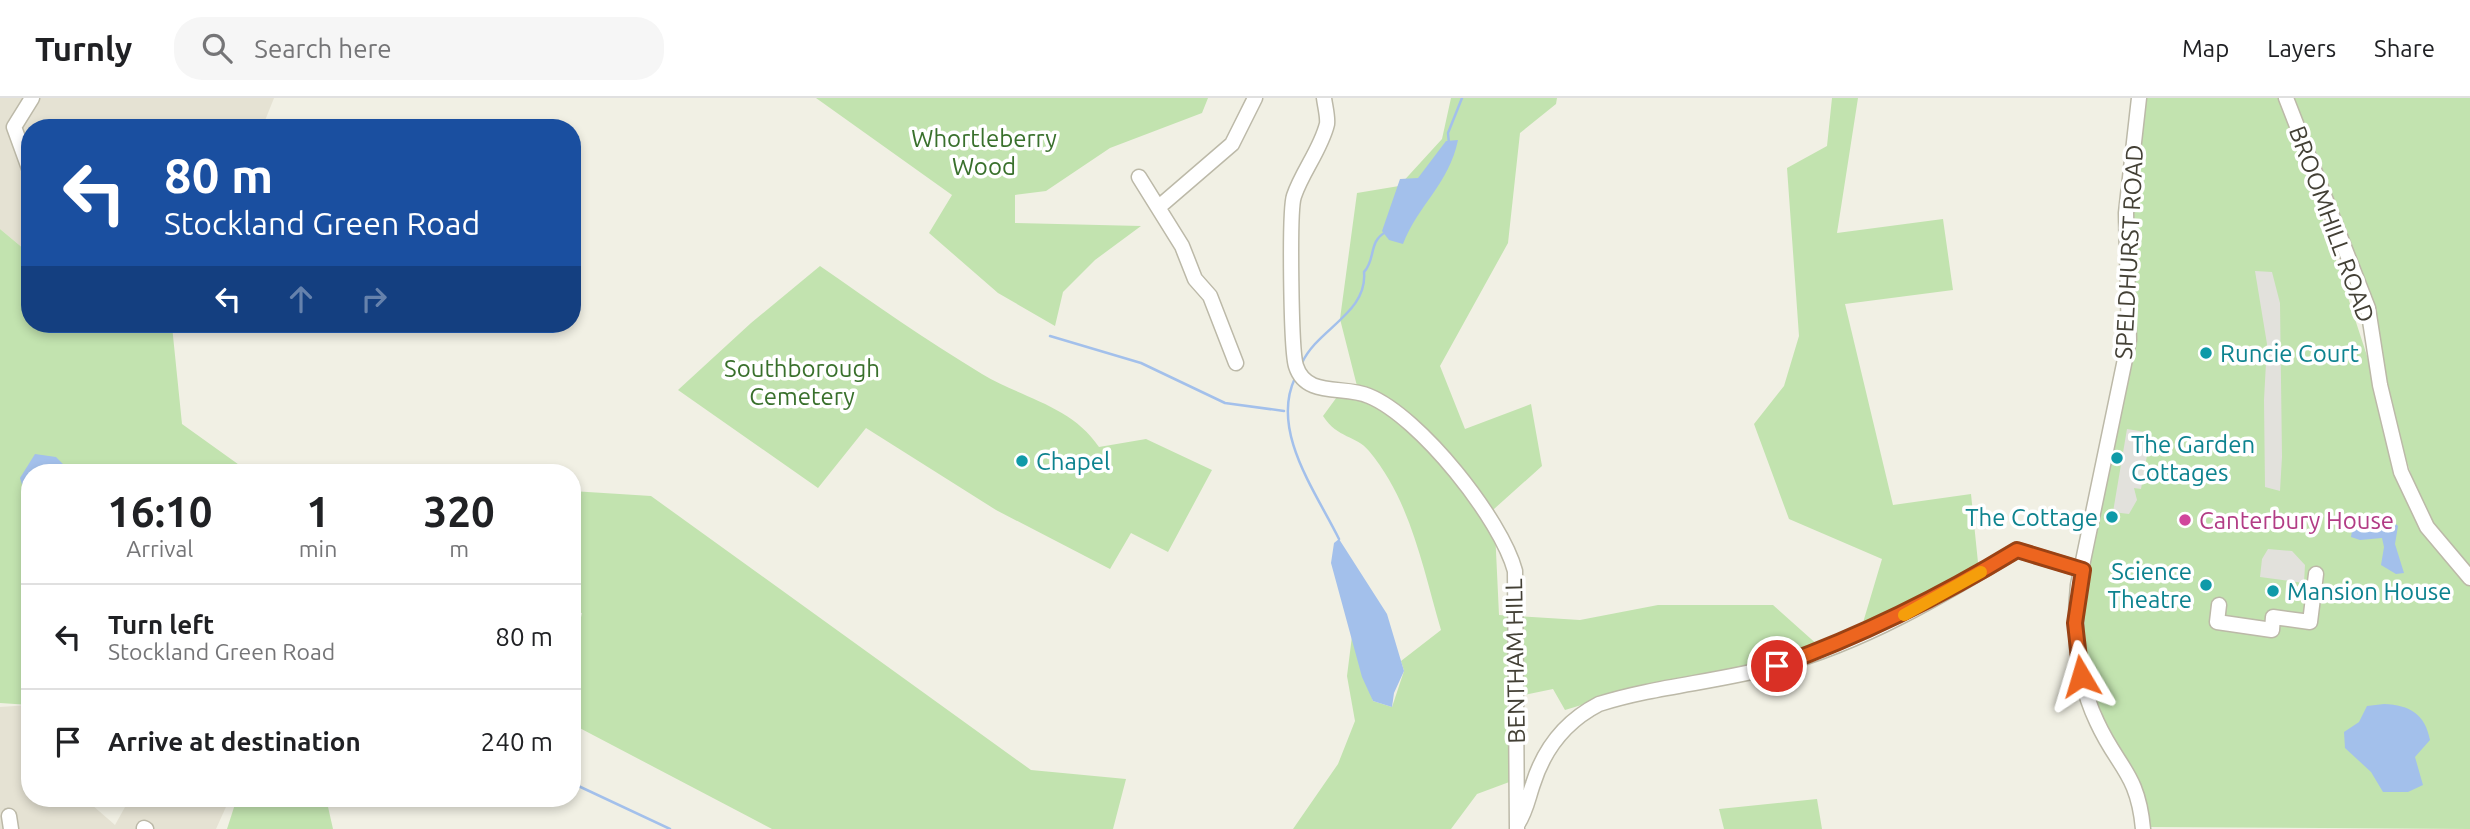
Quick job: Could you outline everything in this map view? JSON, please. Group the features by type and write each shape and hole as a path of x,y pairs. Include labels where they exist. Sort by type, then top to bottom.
{"street":[{"path":"21,155 7,129 32,98"},
{"path":"1160,206 1232,144 1255,98"},
{"name":"BENTHAM HILL","path":"1324,98 1327,123 1293,199 1294,357 1306,381 1321,388 1370,396 1407,423 1467,482 1510,552 1516,572 1517,827"},
{"name":"SPELDHURST ROAD","path":"2139,98 2126,213 2129,340 2075,623 2081,676 2098,725 2138,791 2143,829"},
{"name":"BROOMHILL ROAD","path":"2286,98 2368,308 2380,385 2401,472 2427,527 2470,579"},
{"path":"1139,177 1160,206 1182,246 1195,279 1210,296 1236,363"},
{"path":"1517,827 1525,814 1533,782 1551,745 1573,721 1598,704 1777,666 1916,609 2017,550 2083,570"},
{"path":"2219,605 2217,622 2272,630 2273,617 2309,622 2316,574"}],"shaded area":[{"path":"0,98 274,98 266,119 21,119 21,246 0,229"},
{"path":"2255,271 2272,272 2280,303 2280,491 2265,487 2264,400 2267,344"},
{"path":"2127,429 2151,433 2141,489 2134,488 2137,500 2129,514 2113,512"},
{"path":"2268,549 2292,551 2305,565 2304,583 2260,577 2262,559"},
{"path":"21,706 21,807 94,807 115,825 125,807 226,807 216,829 0,829 0,707"}],"green space":[{"name":"Whortleberry Wood","path":"816,98 1208,98 1202,113 1110,148 1046,191 1015,195 1015,223 1141,226 1095,260 1063,292 1055,326 998,293 929,233 952,195"},
{"path":"1451,98 1557,98 1556,104 1520,133 1508,243 1440,366 1465,429 1531,404 1542,466 1494,509 1499,615 1580,620 1658,605 1773,605 1820,647 1710,681 1641,687 1565,710 1553,689 1524,695 1507,705 1512,781 1477,794 1451,829 1293,829 1338,764 1355,721 1347,676 1352,636 1373,701 1392,707 1404,671 1401,661 1441,630 1414,536 1395,491 1369,451 1335,429 1323,416 1342,390 1357,386 1340,319 1357,193 1399,186 1442,139"},
{"path":"1832,98 1858,98 1837,233 1943,219 1953,290 1845,304 1893,505 1971,494 1980,582 1859,636 1882,559 1789,519 1754,424 1784,386 1799,336 1787,168 1827,146"},
{"path":"2144,98 2283,98 2411,491 2423,511 2288,98 2470,98 2470,829 2148,827 2138,779 2108,731 2089,686 2081,637 2084,593 2108,469 2132,284 2132,229"},
{"path":"0,229 21,246 21,333 173,333 182,424 238,464 21,464 21,704 0,703"},
{"name":"Southborough Cemetery","path":"820,266 982,374 1061,412 1088,433 1099,447 1146,439 1212,470 1168,552 1131,533 1110,569 996,510 866,428 818,488 678,390 751,323"},
{"path":"581,492 651,496 1031,770 1126,779 1113,829 772,829 581,729"},
{"path":"1817,799 1822,829 1724,829 1719,809"},
{"path":"234,807 328,807 333,829 227,829"}],"water":[{"path":"1458,140 1448,169 1403,244 1389,240 1382,231 1400,179 1418,178 1446,141"},
{"path":"35,454 56,457 63,464 29,464"},
{"path":"2361,514 2388,516 2398,526 2395,544 2404,573 2396,574 2381,565 2384,547 2382,538 2360,540 2351,537 2353,524"},
{"path":"1339,539 1387,614 1404,671 1394,693 1392,707 1373,701 1362,677 1331,563 1334,543"},
{"path":"2384,704 2409,709 2420,717 2428,731 2430,740 2415,757 2423,785 2408,792 2383,792 2371,772 2345,748 2344,732 2359,722 2367,706"}],"waterway":[{"path":"1449,144 1448,133 1462,98"},
{"path":"1302,363 1309,351 1358,299 1374,245 1386,232"},
{"path":"1050,336 1141,363 1225,403 1284,411"},
{"path":"1295,378 1289,398 1288,419 1292,440 1308,481 1339,539"},
{"path":"581,787 670,829"}],"slow traffic":[{"path":"1904,615 1981,572"}],"place":[{"name":"Runcie Court","path":"2206,353"},
{"name":"The Garden Cottages","path":"2117,458"},
{"name":"Chapel","path":"1022,461"},
{"name":"The Cottage","path":"2112,517"},
{"name":"Canterbury House","path":"2185,520"},
{"name":"Science Theatre","path":"2206,585"},
{"name":"Mansion House","path":"2273,591"}],"route":[{"path":"1777,666 1850,640 1916,609 2017,550 2083,570 2078,586 2075,623 2081,676"}]}
